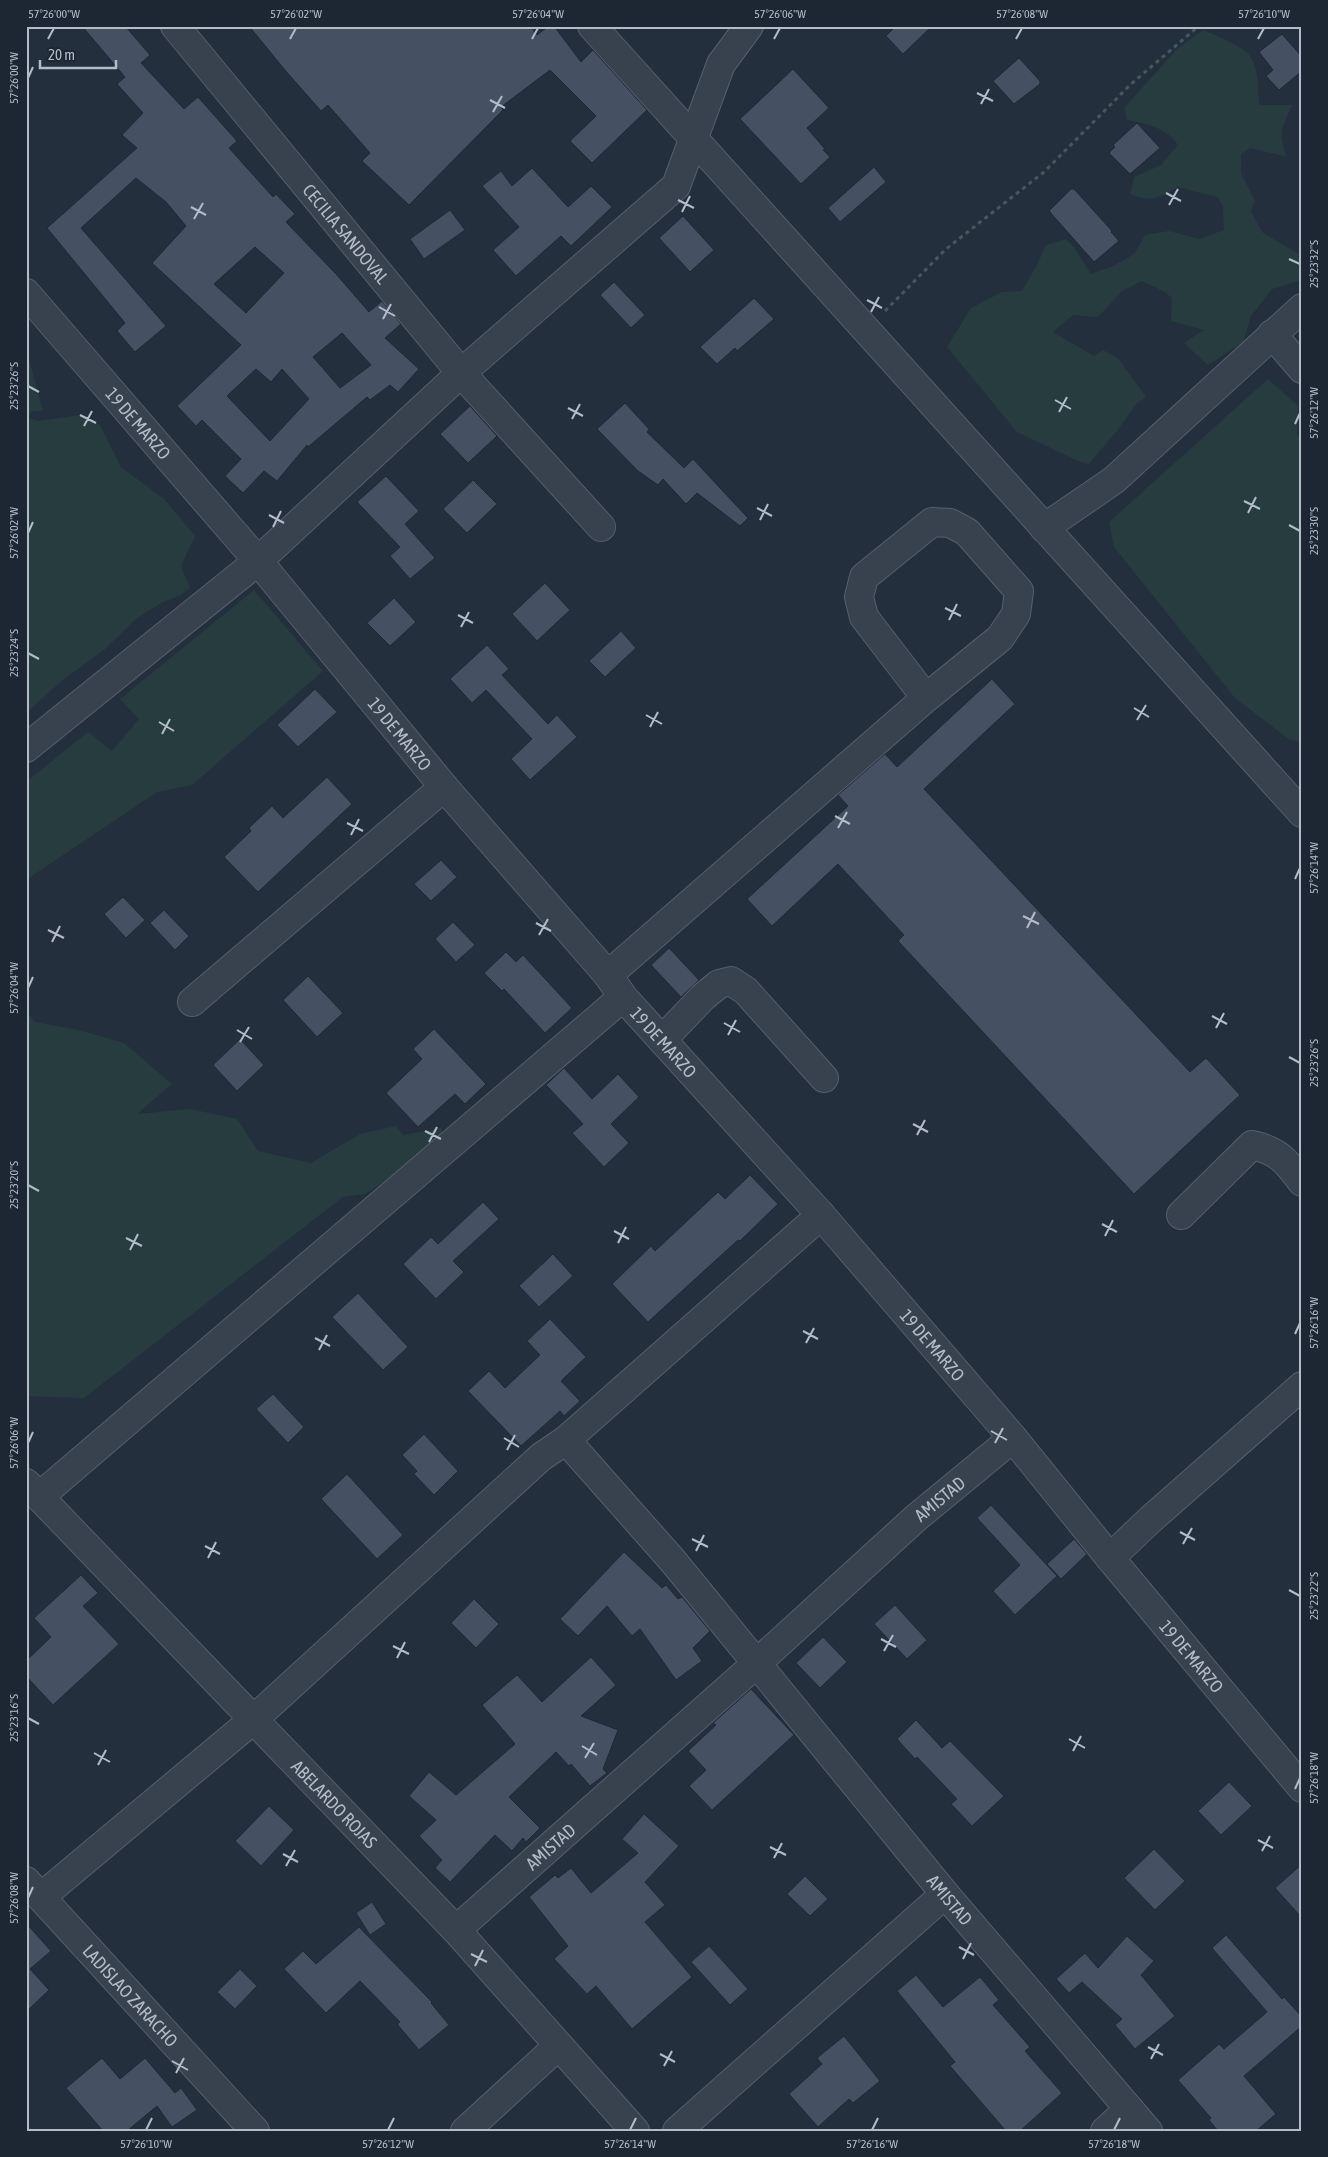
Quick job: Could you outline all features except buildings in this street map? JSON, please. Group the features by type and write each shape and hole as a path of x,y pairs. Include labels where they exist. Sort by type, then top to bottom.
{"street":[{"name":"CECILIA SANDOVAL","path":"176,26 461,373 601,527"},
{"path":"592,26 1302,813"},
{"path":"26,748 258,560 461,373 676,186 721,64 750,26"},
{"path":"1044,528 1114,480 1302,308"},
{"name":"19 DE MARZO","path":"31,309 258,560 444,787 608,975 662,1040 822,1215 1013,1438 1110,1558 1302,1788"},
{"path":"1272,334 1302,369"},
{"path":"608,975 926,698 1000,638 1016,614 1019,591 967,532 950,523 932,522 864,577 859,597 864,617 926,698"},
{"path":"192,1002 444,787"},
{"path":"662,1040 703,997 720,984 731,981 746,991 824,1078"},
{"path":"33,1489 624,996"},
{"path":"1181,1215 1252,1145 1269,1149 1285,1160 1302,1182"},
{"path":"34,1889 254,1719 540,1457 566,1440 822,1215"},
{"path":"1110,1558 1151,1519 1302,1386"},
{"name":"AMISTAD","path":"456,1930 757,1663 918,1517 1013,1438"},
{"name":"AMISTAD","path":"566,1440 673,1561 946,1894 1148,2131"},
{"name":"ABELARDO ROJAS","path":"33,1489 456,1930 635,2131"},
{"name":"LADISLAO ZARACHO","path":"34,1889 255,2131"},
{"path":"677,2131 946,1894"},
{"path":"465,2131 558,2046"},
{"path":"1105,2131 1129,2109"}],"path":[{"path":"866,330 946,250 1044,172 1131,84 1199,26"}],"green space":[{"path":"1203,30 1230,42 1249,54 1256,70 1259,105 1292,105 1282,131 1282,142 1287,157 1250,148 1241,154 1241,173 1255,201 1251,211 1262,232 1302,256 1302,280 1272,289 1251,316 1243,342 1208,365 1184,343 1204,330 1171,321 1172,298 1165,292 1142,281 1122,291 1098,317 1073,315 1053,332 1094,356 1103,350 1118,358 1146,397 1137,403 1117,431 1089,464 1078,461 1017,432 947,347 971,308 1002,292 1022,291 1046,245 1066,239 1073,246 1091,274 1113,266 1134,254 1145,235 1169,231 1199,239 1224,230 1223,206 1217,197 1178,187 1150,199 1130,194 1134,177 1161,165 1178,145 1168,134 1156,127 1127,120 1125,107 1177,49"},
{"path":"26,356 28,356 43,411 32,411 28,418 38,421 81,415 100,425 121,467 164,499 195,536 181,566 190,588 181,595 163,602 137,618 105,649 64,679 26,713"},
{"path":"1268,379 1298,406 1297,435 1302,436 1302,694 1299,696 1302,701 1302,742 1290,740 1235,698 1114,547 1109,522"},
{"path":"254,590 323,671 192,785 157,792 29,878 26,884 26,782 88,732 112,751 139,719 120,699"},
{"path":"26,1011 35,1022 79,1030 124,1043 172,1084 137,1114 190,1109 237,1119 258,1151 311,1163 360,1134 396,1126 403,1135 442,1128 442,1141 417,1161 365,1194 343,1197 84,1398 26,1396"}]}
